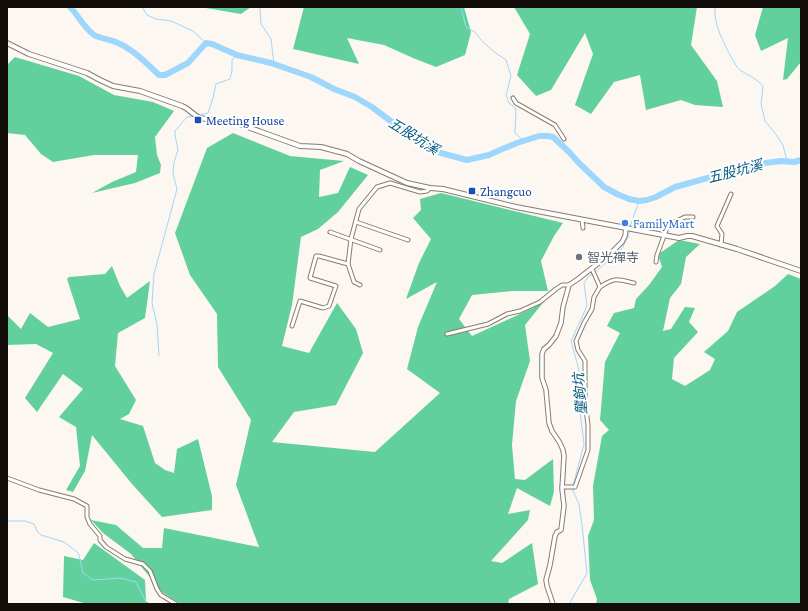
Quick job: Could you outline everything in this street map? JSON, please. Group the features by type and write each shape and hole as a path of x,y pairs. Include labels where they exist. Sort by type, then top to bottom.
{"main road":[{"path":"7,43 29,54 87,72 113,86 140,91 182,106 199,118 237,123 300,146 321,147 347,154 407,183 443,189 516,207 629,229 679,238 692,236 737,249 801,271"}],"street":[{"path":"513,98 516,102 555,124 564,139"},
{"path":"360,285 354,282 348,264 351,239 359,209 377,187 390,183 420,192 427,191 430,188"},
{"path":"721,245 722,234 717,226 731,194"},
{"path":"656,262 657,255 668,225 685,217 694,217"},
{"path":"582,220 584,228"},
{"path":"356,222 408,240"},
{"path":"447,334 488,324 507,314 520,312 540,302 562,285 569,285 592,270 622,242 629,229"},
{"path":"330,232 380,250"},
{"path":"292,326 300,301 323,308 329,306 336,286 310,278 316,256 348,264"},
{"path":"592,270 600,288"},
{"path":"562,487 575,488 588,450 588,424 585,401 585,361 578,350 576,341 592,309 594,297 600,288 609,281 617,279 634,283"},
{"path":"553,604 546,580 555,536 560,530 562,520 564,506 562,487 564,456 560,443 552,431 549,423 546,390 542,378 542,354 544,349 556,336 561,323 563,307 569,285"},
{"path":"7,478 39,490 74,499 87,506 87,517 90,524 100,536 100,540 106,547 125,559 143,564 150,571 161,596 176,604"}],"green space":[{"path":"200,7 251,7 241,14"},
{"path":"304,7 464,7 471,32 465,55 436,67 384,45 347,38 359,64 293,49"},
{"path":"514,7 697,7 691,45 717,81 723,107 695,105 681,100 646,110 640,75 614,82 591,114 575,105 593,54 585,33 551,90 536,96 517,75 530,34"},
{"path":"763,7 801,7 801,62 787,79 783,80 788,38 761,51 755,35"},
{"path":"15,57 79,76 114,95 153,102 174,111 155,137 157,155 161,165 160,173 135,183 92,193 112,182 136,172 138,155 94,155 53,162 41,154 25,135 7,133 7,65"},
{"path":"233,133 290,156 344,161 320,170 319,197 338,193 350,167 368,175 338,212 318,229 301,237 292,305 282,346 309,353 337,303 356,329 363,353 336,405 294,412 272,442 375,452 440,393 407,369 418,327 437,282 406,299 419,263 431,239 413,218 421,210 420,199 441,193 563,223 554,236 541,261 548,291 513,291 472,295 459,319 472,336 533,308 546,299 525,325 530,361 516,401 512,445 515,479 525,480 553,459 554,492 550,506 517,488 508,514 530,510 528,520 491,561 502,563 532,543 538,584 509,599 508,604 181,604 162,592 131,554 103,533 91,520 116,525 143,548 162,548 164,528 259,547 236,485 251,420 218,367 217,314 190,275 175,233 207,148"},
{"path":"679,240 700,244 686,257 681,284 670,298 663,331 671,329 685,307 695,308 689,322 698,332 674,358 672,379 685,386 710,370 715,359 704,352 728,331 737,312 775,286 788,274 801,279 801,604 596,604 597,599 590,580 588,536 594,520 593,486 602,436 609,430 600,420 605,362 620,333 607,326 614,313 634,308 636,299 649,285 662,267 659,258 660,253"},
{"path":"112,266 120,286 127,298 150,281 145,318 118,333 115,366 136,400 129,414 120,419 143,426 155,463 165,470 174,473 177,449 198,439 212,496 212,510 162,517 132,484 92,435 85,471 73,492 66,490 80,466 76,427 59,417 83,389 63,374 37,412 25,398 53,353 36,344 7,345 7,315 21,329 30,313 48,327 80,319 67,279 69,277 105,274"},
{"path":"94,543 145,580 146,601 150,604 87,604 63,597 64,556 83,560"}],"waterway":[{"name":"五股坑溪","path":"70,7 87,29 94,35 115,42 129,49 159,75 165,75 188,63 206,43 212,44 237,55 271,63 311,77 334,89 355,97 372,107 413,138 441,153 467,160 489,155 517,143 539,136 553,137 604,187 629,199 639,201 647,200 675,187 765,163 781,161 794,162 801,160"},
{"path":"142,7 147,15 156,19 171,21 193,31 206,43"},
{"path":"260,7 261,24 271,39 274,64"},
{"path":"461,7 466,27 475,32 493,51 506,60 511,76 506,95 509,103 516,109 515,133 524,141"},
{"path":"715,7 717,27 736,66 763,86 761,104 765,121 783,145 787,161"},
{"path":"198,115 208,113 216,84 230,79 232,60 237,55"},
{"path":"159,356 157,324 152,303 154,274 177,189 173,173 174,162 178,150 175,131 187,117 193,116"},
{"name":"壟鉤坑","path":"630,227 639,201"},
{"name":"壟鉤坑","path":"573,486 584,444 580,412 580,374 571,341 587,306 584,283 588,277 621,250 630,230"},
{"name":"壟鉤坑","path":"569,604 587,573 579,504 573,489"},
{"path":"7,521 25,521 34,524 37,531 41,535 64,542 77,552 83,573 93,580 120,578 136,582 147,604"}],"place":[{"name":"Meeting House","path":"198,120"},
{"name":"Zhangcuo","path":"472,191"},
{"name":"FamilyMart","path":"625,223"},
{"name":"智光禪寺","path":"579,257"}]}
